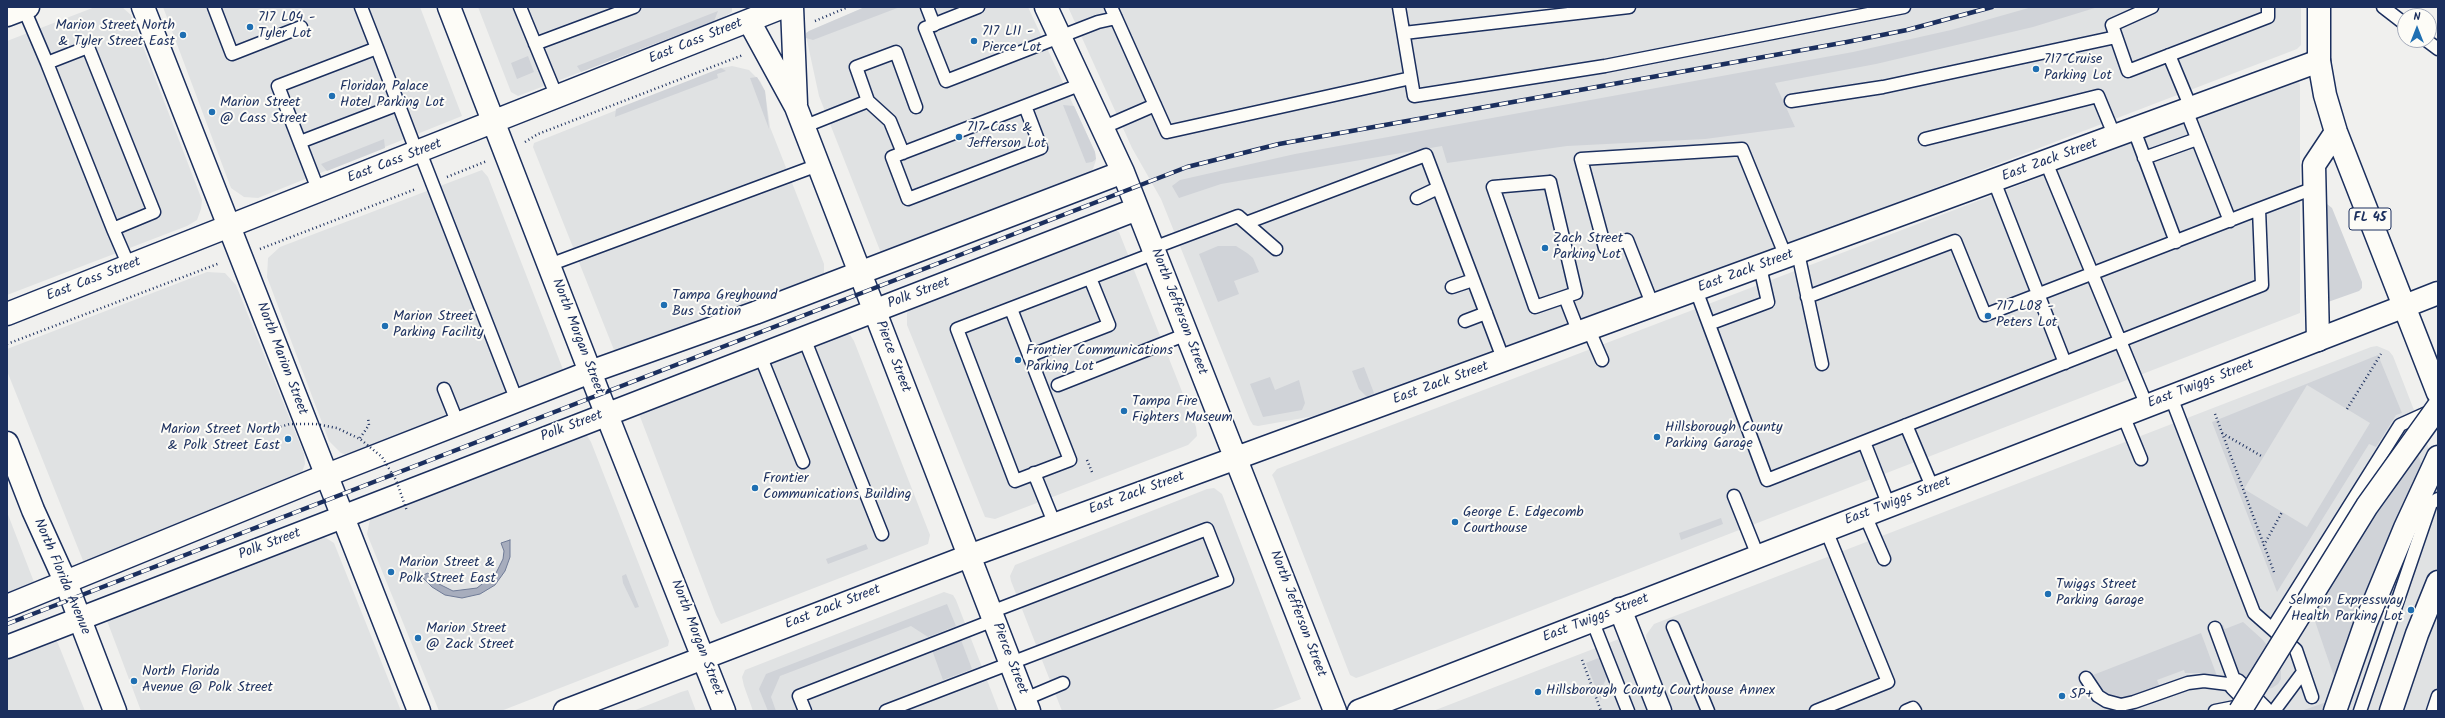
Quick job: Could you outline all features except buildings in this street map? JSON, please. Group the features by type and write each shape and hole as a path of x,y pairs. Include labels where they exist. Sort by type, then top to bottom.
{"main road":[{"name":"North Marion Street","path":"143,7 419,711"},
{"name":"North Morgan Street","path":"449,7 606,414 724,711"},
{"name":"East Cass Street","path":"7,314 494,123 746,14 783,7"},
{"path":"792,7 796,107"},
{"name":"North Jefferson Street","path":"1046,7 1123,172 1335,711"},
{"name":"FL 45","path":"2319,7 2319,61 2325,95 2336,132 2438,393"},
{"name":"Pierce Street","path":"746,14 796,107 1027,705"},
{"name":"East Zack Street","path":"565,711 969,556 1584,332 2319,61"},
{"path":"2318,340 2314,165 2336,132"},
{"path":"7,606 327,475 590,372 755,313 1123,172"},
{"name":"Polk Street","path":"7,647 80,620 606,414 1137,209"},
{"name":"East Twiggs Street","path":"1359,711 2438,294"},
{"path":"2236,685 2258,709 2367,506 2438,408"},
{"name":"North Florida Avenue","path":"7,444 33,510 66,583 115,711"},
{"path":"2335,711 2366,622 2405,528 2438,457"},
{"path":"2391,711 2417,634 2438,582"},
{"path":"1620,609 1660,711"}],"lane":[{"path":"214,7 232,54 301,27"},
{"path":"361,7 398,104 419,152 518,401"},
{"path":"520,7 557,97"},
{"path":"535,44 634,7"},
{"path":"927,7 934,25"},
{"path":"978,7 925,28 946,81 1098,22 1113,13 1167,132 1411,78"},
{"path":"1399,7 1414,96 1605,66 1904,7"},
{"path":"1404,34 1629,7"},
{"path":"2152,7 2112,25 2128,71 2268,17 2268,7"},
{"path":"2383,7 2397,18"},
{"path":"20,10 47,63 129,266"},
{"path":"1791,101 1883,87 2116,37"},
{"path":"47,63 88,47 143,183 154,212 113,228"},
{"path":"319,192 278,86 377,48"},
{"path":"903,153 890,121 868,101 856,66 896,52 916,107"},
{"path":"2169,55 2197,139 2230,221"},
{"path":"1025,106 1041,148 908,199 892,157 1082,84"},
{"path":"1925,139 2098,96 2144,158 2176,242"},
{"path":"803,127 868,101"},
{"path":"300,142 398,104"},
{"path":"1102,128 1155,105"},
{"path":"2144,158 2197,139"},
{"path":"1653,306 1627,240 1605,248 1581,159 1742,149 1792,255 1807,297 1822,364"},
{"path":"1246,223 1426,155 1504,361"},
{"path":"2046,162 2147,406"},
{"path":"549,265 818,165"},
{"path":"1994,181 2065,363"},
{"path":"1550,182 1576,293 1565,297 1535,307 1493,187 1550,182"},
{"path":"1416,198 1438,188"},
{"path":"1807,297 1955,241 1985,315 2314,188"},
{"path":"1696,290 1767,480 2262,285 2260,209"},
{"path":"1011,309 1070,460 1015,481 957,329 1090,278 1238,216 1276,249"},
{"path":"1709,324 1768,302 1760,267"},
{"path":"1030,356 1109,325 1090,278"},
{"path":"1452,288 1473,280"},
{"path":"1565,297 1584,332 1602,360"},
{"path":"1465,321 1486,313"},
{"path":"1058,385 1187,334"},
{"path":"804,338 882,534"},
{"path":"760,355 803,462"},
{"path":"444,389 458,424"},
{"path":"2170,397 2254,612 2296,650 2312,698"},
{"path":"2272,629 2400,425 2438,408"},
{"path":"2123,415 2141,459"},
{"path":"1906,425 1933,489"},
{"path":"1864,442 1889,506"},
{"path":"1034,473 1055,525"},
{"path":"1734,496 1758,556"},
{"path":"2360,711 2431,503 2438,499"},
{"path":"1865,515 1884,558"},
{"path":"805,711 799,696 1207,529 1227,580 1010,662 886,711"},
{"path":"1816,711 1888,682 1826,530"},
{"path":"1592,620 1628,711"},
{"path":"1673,628 1708,711"},
{"path":"2086,678 2098,696 2106,701 2121,705 2134,702 2188,682 2204,681 2236,685 2215,628"},
{"path":"2215,711 2258,709 2303,672"},
{"path":"1027,705 1063,683"},
{"path":"2433,711 2438,696"},
{"path":"1906,711 1913,708 1915,711"}],"path":[{"path":"2347,409 2381,354"},
{"path":"2215,414 2274,572"},
{"path":"360,439 369,425 368,418"},
{"path":"265,431 290,424 316,424 337,428 360,439 382,457 396,480 407,511"},
{"path":"2222,433 2263,457"},
{"path":"2264,545 2282,512"},
{"path":"1582,660 1601,711"}],"shaded area":[{"path":"95,7 122,7 131,15 202,200 201,209 197,220 187,226 7,295 7,41"},
{"name":"Floridan Palace Hotel Parking Lot","path":"163,7 420,7 462,116 258,198 244,197 231,188"},
{"path":"478,7 732,7 732,12 724,17 518,96 511,92"},
{"name":"717 Cass & Jefferson Lot","path":"865,7 1028,7 1095,152 1096,160 1093,169 1087,175 881,253 819,96 806,36 809,31"},
{"path":"865,7 900,7 813,40 806,38 806,33 809,31"},
{"path":"1068,7 2301,7 2301,45 2297,49 1365,407 1258,426 1253,425 1250,420 1161,199 1132,148"},
{"path":"2032,7 2098,7 2033,27 1876,64 1775,83 1795,127 1705,139 1567,146 1447,163 1442,146 1221,184 1179,198 1172,186 1180,180 1295,154 1853,52 1951,30"},
{"path":"718,11 714,21 581,72 577,66"},
{"path":"528,56 534,72 517,79 511,63"},
{"path":"732,66 749,70 760,81 765,91 770,127 824,264 824,273 820,276 616,355 533,147 534,143 722,68"},
{"path":"721,68 726,71 717,74 718,78 615,117 616,109"},
{"path":"757,77 765,91 769,129 750,78"},
{"path":"2297,80 2300,84 2300,313 1362,676 1356,678 1350,675 1272,475 1277,469"},
{"path":"1063,105 1074,106 1095,152 1096,159 1092,162 1086,163"},
{"path":"384,139 385,148 327,171 321,164"},
{"path":"482,170 488,177 564,372 349,456 341,453 329,441 267,277 268,258 280,247"},
{"path":"2327,204 2332,208 2362,282 2362,288 2359,291 2328,302 2325,205"},
{"name":"Frontier Communications Parking Lot","path":"1114,229 1119,232 1196,427 1197,436 1188,445 995,519 985,517 907,325 907,313 910,308"},
{"path":"1218,246 1236,246 1253,258 1259,272 1234,281 1239,294 1218,302 1199,254"},
{"path":"207,272 225,273 236,285 304,454 305,464 302,472 298,479 84,563 7,371 7,349"},
{"path":"845,334 850,335 854,341 930,535 928,544 721,624 716,615 639,414 641,411"},
{"path":"2377,346 2389,351 2393,356 2438,472 2438,711 1673,711 1647,644 1646,635 1654,624 2371,347"},
{"path":"2378,355 2402,413 2396,415 2376,447 2369,444 2277,592 2212,422","holes":["2307,385 2370,423 2307,527 2244,489"]},
{"path":"1364,367 1374,393 1367,397 1359,389 1352,371"},
{"path":"1270,377 1275,390 1299,380 1305,403 1302,410 1263,417 1250,384"},
{"path":"2410,433 2431,490 2427,492 2348,711 2301,711 2341,697 2305,592"},
{"path":"586,434 591,442 669,641 668,646 501,711 439,711 367,534 370,519 375,514"},
{"path":"1214,488 1222,494 1301,699 1270,711 1062,711 1011,581 1010,576 1015,565 1207,489"},
{"path":"7,512 34,582 7,593"},
{"path":"1721,518 1723,524 1681,540 1679,533"},
{"path":"323,536 334,543 401,711 141,711 106,618"},
{"path":"866,544 868,549 828,564 826,559"},
{"path":"626,574 639,607 635,608 623,583 622,576"},
{"path":"944,592 953,595 956,600 999,711 753,711 742,677 745,670"},
{"path":"947,604 956,626 928,637 911,626 780,676 771,697 776,711 768,711 759,689 766,674"},
{"path":"2243,622 2263,640 2281,665 2281,679 2278,684 2272,688 2260,690 2242,679 2236,669 2219,626 2223,625 2225,629"},
{"path":"2201,633 2217,676 2204,673 2185,673 2184,670 2157,680 2160,688 2123,701 2102,693 2095,685 2093,675"},
{"path":"55,636 85,711 7,711 7,654"},
{"path":"1619,639 1647,711 1433,711"},
{"path":"961,640 972,669 943,680 932,650"},
{"path":"1601,657 1607,677 1602,688 1601,701 1586,663"},
{"path":"688,690 696,711 633,711 681,692"}],"water":[{"path":"510,540 510,557 505,571 495,585 480,594 462,598 445,595 432,587 421,576 428,573 439,584 453,591 477,588 496,573 503,559 504,551 501,543"}],"railway":[{"path":"7,624 1187,167 1279,144 1847,42 1907,30 1992,7"}],"place":[{"name":"717 L04 - Tyler Lot","path":"250,27"},
{"name":"Marion Street North & Tyler Street East","path":"183,35"},
{"name":"717 L11 - Pierce Lot","path":"974,41"},
{"name":"717 Cruise Parking Lot","path":"2036,69"},
{"name":"Floridan Palace Hotel Parking Lot","path":"332,96"},
{"name":"Marion Street @ Cass Street","path":"212,112"},
{"name":"717 Cass & Jefferson Lot","path":"959,137"},
{"name":"Zach Street Parking Lot","path":"1545,248"},
{"name":"Tampa Greyhound Bus Station","path":"664,305"},
{"name":"717 L08 - Peters Lot","path":"1988,316"},
{"name":"Marion Street Parking Facility","path":"385,326"},
{"name":"Frontier Communications Parking Lot","path":"1018,360"},
{"name":"Tampa Fire Fighters Museum","path":"1124,411"},
{"name":"Hillsborough County Parking Garage","path":"1657,437"},
{"name":"Marion Street North & Polk Street East","path":"288,439"},
{"name":"Frontier Communications Building","path":"755,488"},
{"name":"George E. Edgecomb Courthouse","path":"1455,522"},
{"name":"Marion Street & Polk Street East","path":"391,572"},
{"name":"Twiggs Street Parking Garage","path":"2048,594"},
{"name":"Selmon Expressway Health Parking Lot","path":"2411,610"},
{"name":"Marion Street @ Zack Street","path":"418,638"},
{"name":"North Florida Avenue @ Polk Street","path":"134,681"},
{"name":"Hillsborough County Courthouse Annex","path":"1538,692"},
{"name":"SP+","path":"2062,696"}]}
